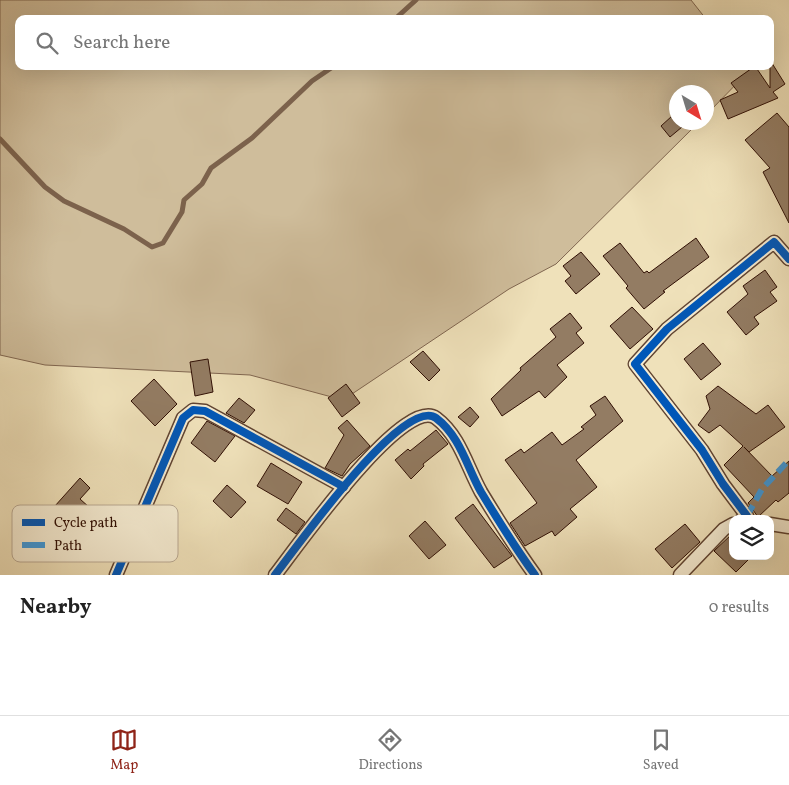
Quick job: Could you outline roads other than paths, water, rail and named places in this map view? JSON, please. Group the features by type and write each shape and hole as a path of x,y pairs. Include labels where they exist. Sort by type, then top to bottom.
{"street":[{"path":"745,515 702,450 635,364 666,329 774,242 789,259"},
{"path":"146,505 183,418 193,410 205,411 344,487"},
{"path":"275,575 362,464 390,436 413,421 434,416 461,448 480,490 535,575"},
{"path":"774,525 789,527"},
{"path":"680,575 724,528 729,526"},
{"path":"116,575 122,562"}],"waterway":[{"path":"399,15 416,0"},
{"path":"0,139 45,187 64,201 124,229 152,247 163,243 182,212 184,200 202,184 211,168 252,138 312,81 328,70"}]}
